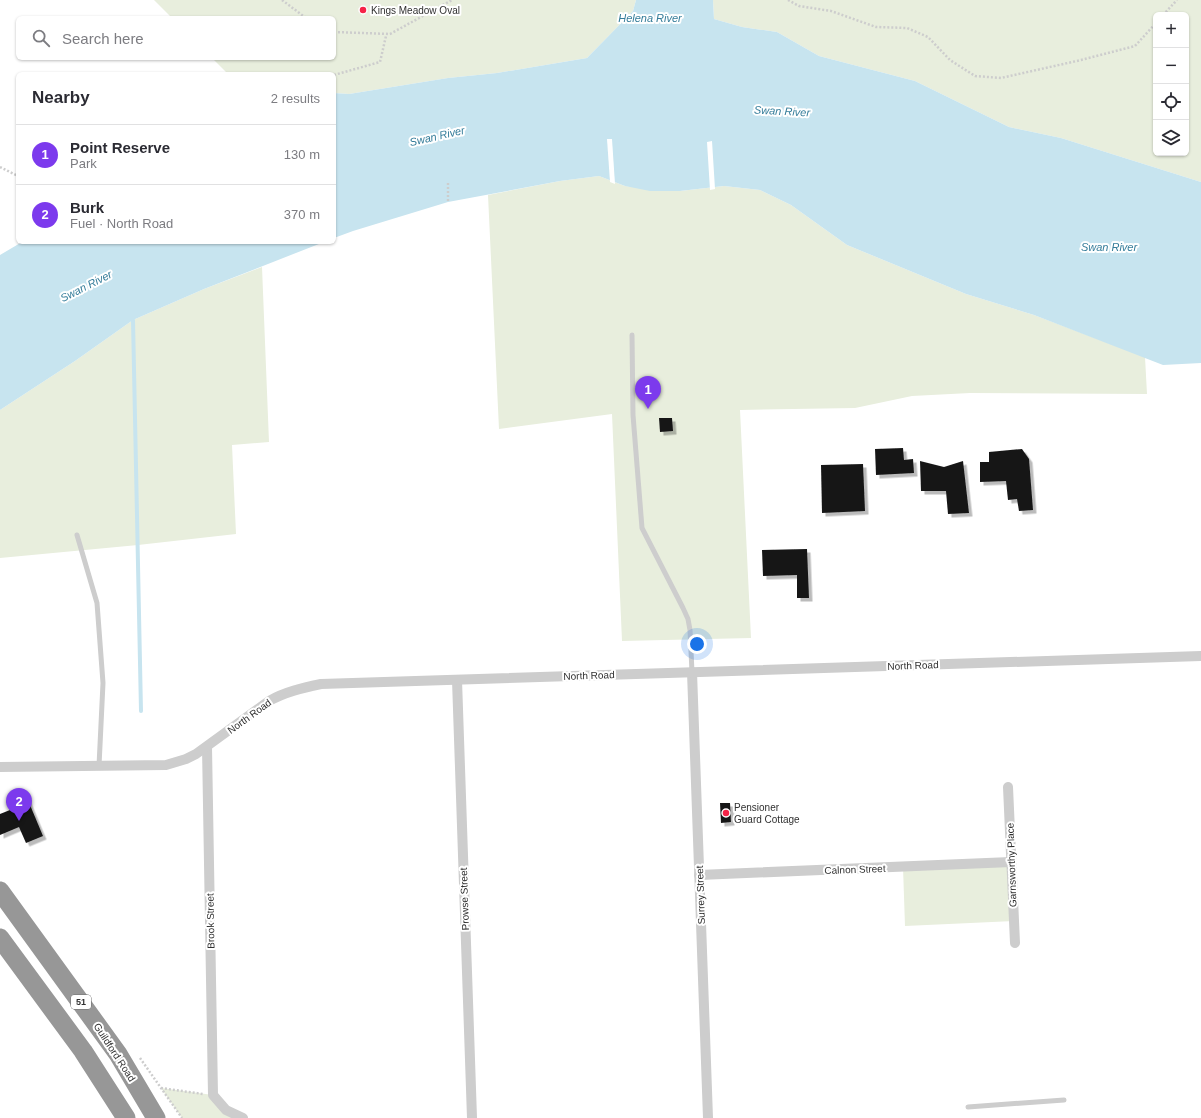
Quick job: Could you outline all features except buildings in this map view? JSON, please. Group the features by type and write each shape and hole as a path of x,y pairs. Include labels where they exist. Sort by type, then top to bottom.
{"highway":[{"name":"Guildford Road","path":"0,891 118,1054 156,1118"},
{"path":"0,938 83,1051 126,1118"}],"street":[{"name":"North Road","path":"0,767 166,765 186,759 196,754 269,701 280,695 321,684 1201,656"},
{"name":"Surrey Street","path":"692,672 708,1118"},
{"name":"Prowse Street","path":"457,680 472,1118"},
{"name":"Brook Street","path":"207,747 213,1095"},
{"name":"Garnsworthy Place","path":"1008,787 1015,943"},
{"name":"Calnon Street","path":"699,875 1011,862"},
{"path":"213,1095 226,1110 243,1118"}],"lane":[{"path":"632,335 633,415 642,528 684,608 688,619 692,672"},
{"path":"77,535 97,603 103,682 99,766"},
{"path":"968,1107 1064,1100"}],"path":[{"path":"282,0 303,16"},
{"path":"336,32 390,34 452,0"},
{"path":"788,0 799,6 831,11 876,28 907,28 928,37 950,60 975,76 1001,78 1135,46 1153,26"},
{"path":"1166,12 1177,0"},
{"path":"336,74 380,62 386,36"},
{"path":"0,167 16,175"},
{"path":"448,183 448,202"},
{"path":"161,1088 213,1095"}],"green space":[{"path":"154,0 636,0 633,11 587,58 497,73 448,78 349,94 336,93 336,72 226,72 214,60 336,60 336,16 170,16"},
{"path":"713,0 1201,0 1201,182 1061,138 1009,127 915,81 819,56 777,32 742,27 714,19"},
{"path":"599,176 625,186 680,191 724,186 760,190 791,205 847,245 966,294 1034,315 1145,357 1147,394 970,393 912,396 855,408 740,410 751,638 622,641 612,414 499,429 488,195 560,181"},
{"path":"262,267 269,442 232,445 236,534 0,558 0,410 75,361 133,320 204,289"},
{"path":"1011,862 1014,921 905,926 903,867"},
{"path":"161,1088 213,1095 243,1118 182,1118"}],"water":[{"name":"Swan River","path":"636,0 713,0 714,19 742,27 777,32 819,56 915,81 1009,127 1061,138 1201,182 1201,363 1163,365 1034,315 966,294 847,245 791,205 760,190 724,186 680,191 650,191 625,186 599,176 560,181 448,202 336,237 336,93 349,94 448,78 497,73 587,58 633,11"},
{"name":"Swan River","path":"19,244 319,244 204,289 133,320 75,361 0,410 0,255"}],"pier":[{"path":"607,139 612,139 615,184 610,182"},
{"path":"712,141 715,189 710,190 707,142"}],"waterway":[{"path":"133,320 141,711"}],"place":[{"name":"Kings Meadow Oval","path":"363,10"},
{"name":"Point Reserve","path":"648,409"},
{"name":"Pensioner Guard Cottage","path":"726,813"},
{"name":"Burk","path":"19,821"}],"water label":[{"name":"Helena River","path":"650,18"}]}
